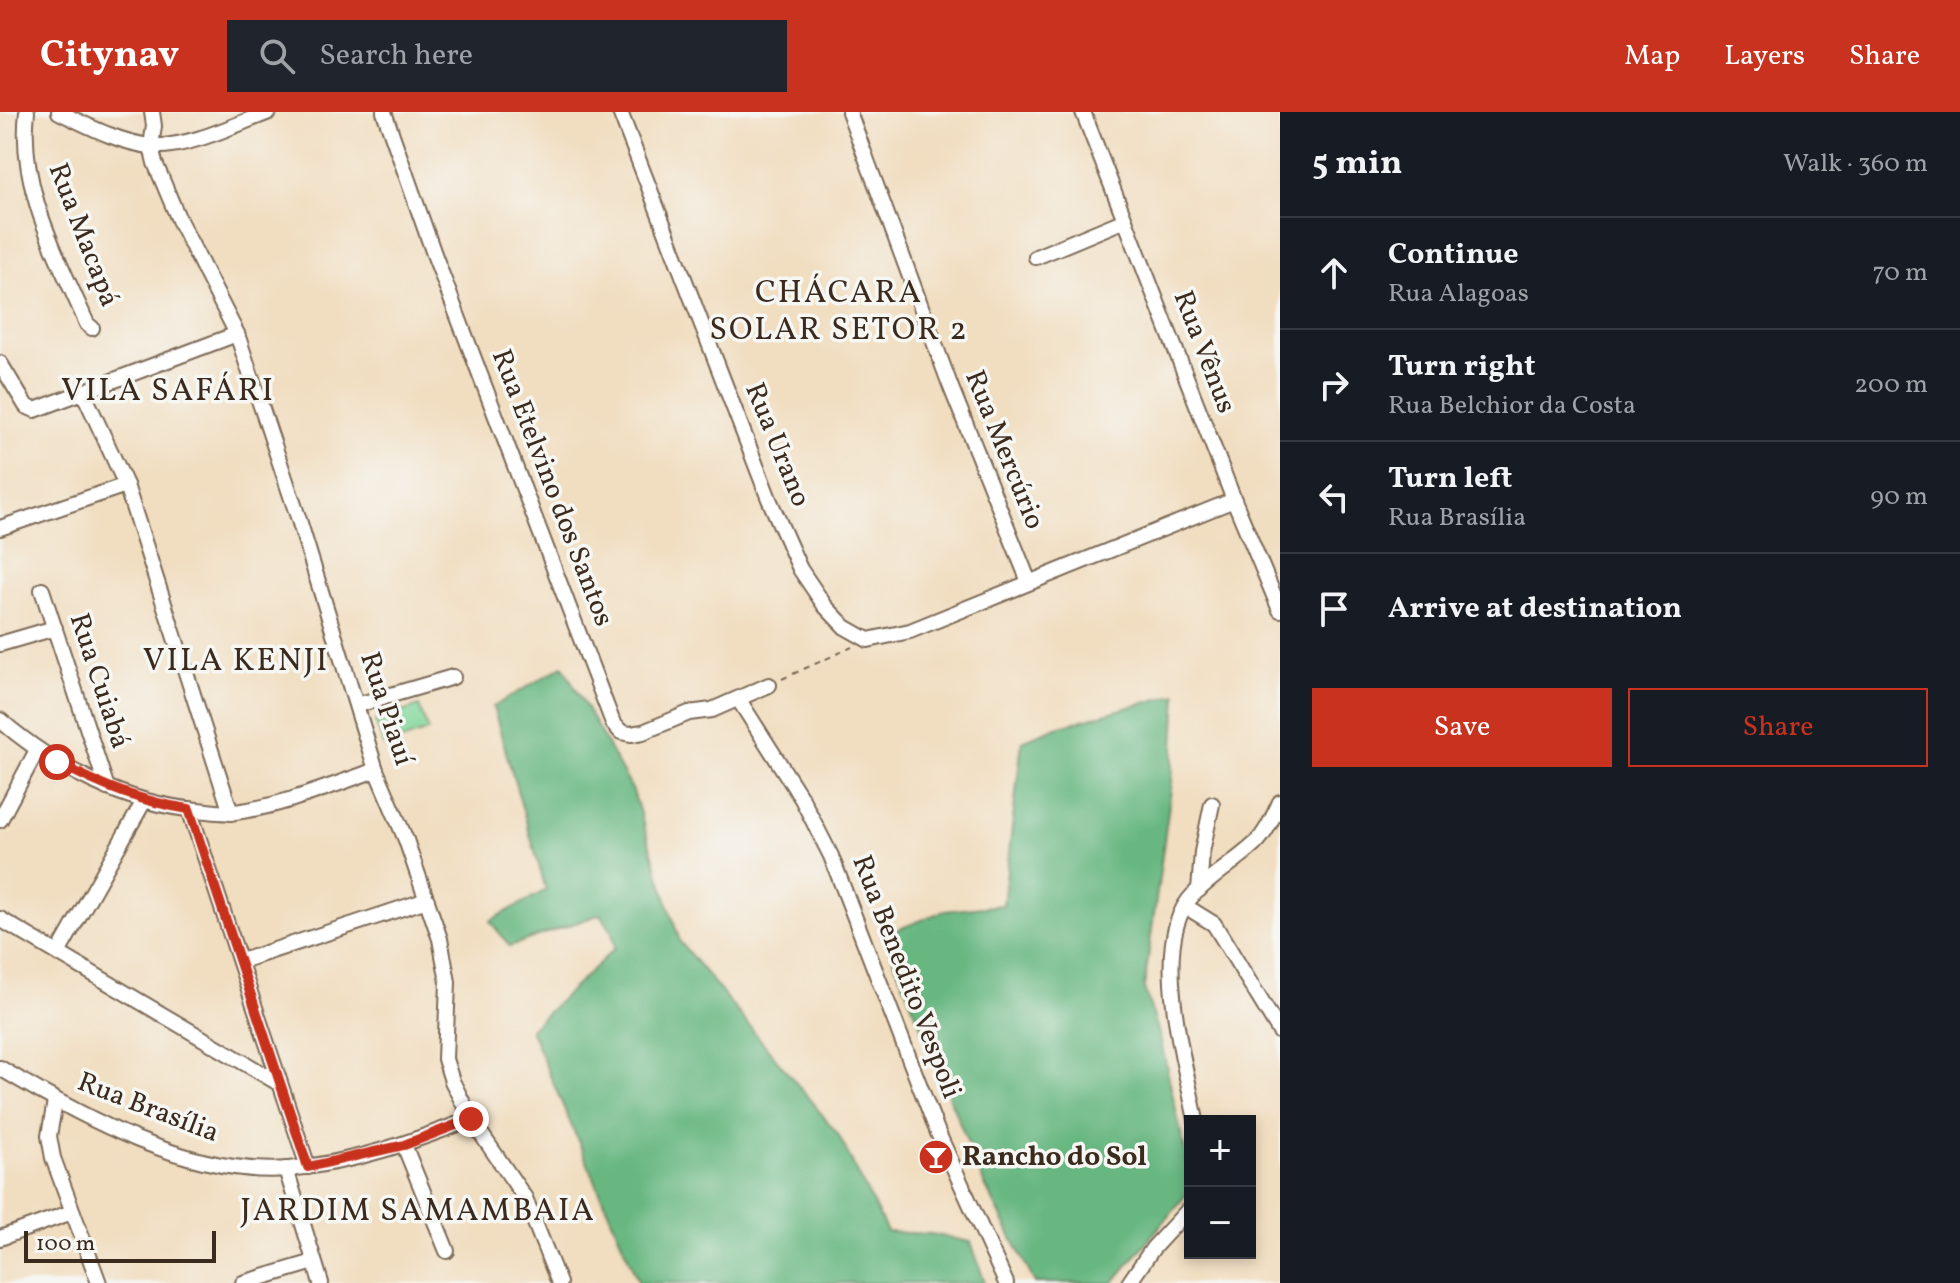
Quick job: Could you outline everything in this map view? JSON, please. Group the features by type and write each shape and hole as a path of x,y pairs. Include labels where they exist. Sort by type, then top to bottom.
{"street":[{"name":"Rua Macapá","path":"27,112 24,138 34,197 87,324 92,328"},
{"path":"59,112 105,132 151,146 182,142 269,112"},
{"path":"151,146 154,126 152,112"},
{"name":"Rua Etelvino dos Santos","path":"384,112 434,254 613,723 621,732 631,734 689,713 712,710 769,685"},
{"name":"Rua Urano","path":"620,112 769,499 800,569 825,606 845,627 868,640"},
{"name":"Rua Mercúrio","path":"849,112 950,385 1029,582"},
{"name":"Rua Vênus","path":"1083,112 1280,610"},
{"name":"Rua Piauí","path":"151,146 179,220 237,334 299,520 376,770 406,840 440,939 448,982 445,1059 452,1081 471,1119 525,1198 559,1283"},
{"path":"1036,257 1125,220"},
{"path":"0,363 21,400 30,409 41,409 237,334"},
{"path":"84,394 126,485 231,813"},
{"path":"0,528 126,485"},
{"path":"868,640 910,631 1234,500"},
{"name":"Rua Cuiabá","path":"42,590 107,788"},
{"path":"0,644 55,628"},
{"path":"357,705 453,677"},
{"name":"Rua Benedito Vespoli","path":"739,700 802,799 831,856 938,1133 1006,1283"},
{"path":"0,720 37,750 107,788 144,801 189,809 231,813 268,806 376,770"},
{"path":"0,820 37,750"},
{"path":"58,953 144,801"},
{"path":"1195,1115 1171,977 1179,915 1199,890 1256,843 1270,824 1280,802"},
{"path":"1199,890 1202,852 1212,804"},
{"path":"189,809 308,1167"},
{"path":"241,961 427,900"},
{"path":"1185,906 1214,924 1280,1032"},
{"path":"0,919 280,1084"},
{"name":"Rua Brasília","path":"0,1068 55,1101 106,1125 200,1160 232,1166 308,1167 404,1145 471,1119"},
{"path":"55,1101 50,1147 99,1283"},
{"path":"404,1145 447,1251"},
{"path":"286,1169 321,1283"},
{"path":"0,1238 72,1212"},
{"path":"1129,1283 1153,1248 1184,1214"},
{"path":"243,1283 314,1262"}],"path":[{"path":"769,685 868,640"}],"green space":[{"path":"563,666 633,791 680,942 838,1134 887,1232 931,1234 971,1242 985,1283 639,1283 530,1029 615,948 612,932 601,914 510,946 490,921 546,890 493,707"},
{"path":"1177,694 1172,782 1144,988 1159,1033 1184,1147 1184,1197 1113,1283 1035,1283 983,1181 884,935 944,911 1003,905 1022,741 1057,727"},
{"path":"419,706 428,731 384,746 375,721"}],"place":[{"name":"Rancho do Sol","path":"936,1157"}],"district":[{"name":"CHÁCARA SOLAR SETOR 2","path":"839,312"},
{"name":"VILA SAFÁRI","path":"168,392"},
{"name":"VILA KENJI","path":"236,662"},
{"name":"JARDIM SAMAMBAIA","path":"418,1212"}],"route":[{"path":"57,762 107,788 144,801 189,809 308,1167 404,1145 471,1119"}]}
